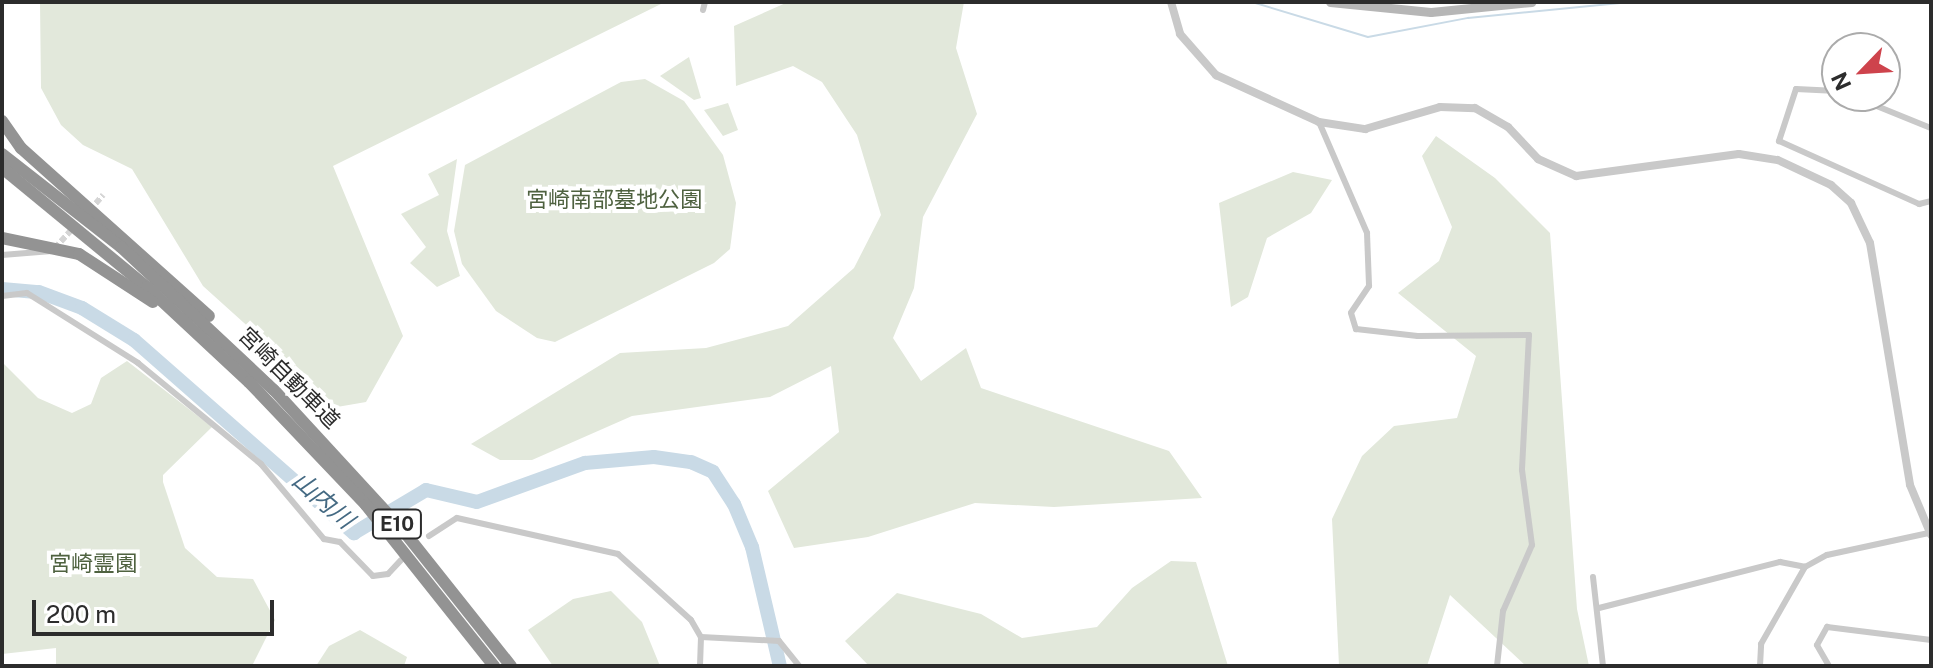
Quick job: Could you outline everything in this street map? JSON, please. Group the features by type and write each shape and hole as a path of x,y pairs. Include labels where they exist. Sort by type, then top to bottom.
{"highway":[{"path":"2,121 21,148 235,341 274,390"},
{"name":"宮崎自動車道","path":"2,154 121,247 274,390 402,529 511,666"},
{"name":"宮崎自動車道","path":"2,168 207,342 366,505 494,666"},
{"path":"2,238 79,254 207,342"}],"main road":[{"path":"1330,2 1431,12 1532,2"}],"street":[{"path":"1171,2 1180,34 1216,75 1319,122 1365,129 1440,107 1475,108 1508,127 1538,159 1576,176 1739,154 1778,160 1831,185 1851,203 1870,243 1910,485 1930,534 1827,555 1805,567 1761,644 1760,666"},
{"path":"1821,90 1796,89 1779,141 1919,204 1931,201"},
{"path":"1892,112 1931,128"},
{"path":"1319,122 1367,233 1369,286 1351,313 1356,329 1529,335 1522,470 1532,545 1502,615 1497,666"},
{"path":"2,255 52,251"},
{"path":"2,296 27,293 138,363 261,464 324,539 340,542 373,576 388,574 401,560"},
{"path":"429,536 457,518 618,554 649,576 701,637 700,666"},
{"path":"1599,608 1780,562 1805,567"},
{"path":"1593,577 1599,608 1603,666"},
{"path":"1829,666 1817,645 1827,627 1931,640"},
{"path":"701,637 779,641 799,666"}],"green space":[{"path":"40,2 665,2 333,166 403,336 366,402 337,407 203,286 132,169 83,145 61,125 41,88"},
{"path":"788,2 964,2 956,48 977,114 923,217 914,288 893,338 921,381 966,348 981,388 1169,451 1202,498 1054,507 975,503 868,537 794,548 768,491 839,432 831,366 770,397 632,416 532,460 500,460 471,444 620,353 706,348 788,326 854,268 881,215 857,135 822,82 793,66 736,86 734,26"},
{"path":"689,57 701,98 694,100 660,76"},
{"name":"宮崎南部墓地公園","path":"645,79 684,101 723,155 736,203 730,249 714,263 555,342 537,338 496,311 462,264 454,231 465,165 621,82"},
{"path":"728,103 738,130 723,136 704,110"},
{"path":"1436,136 1495,178 1550,233 1577,609 1589,666 1526,666 1450,595 1427,666 1339,666 1332,519 1362,456 1394,426 1457,418 1476,356 1398,293 1439,261 1452,227 1422,156"},
{"path":"457,159 447,231 460,276 437,287 410,263 426,247 401,214 439,195 428,174"},
{"path":"1293,172 1332,180 1311,213 1267,238 1248,297 1231,307 1219,203"},
{"name":"宮崎霊園","path":"127,361 212,427 163,475 163,482 185,548 217,577 253,579 275,620 252,666 56,666 56,648 2,654 2,362 38,398 72,413 91,404 101,378"},
{"path":"1171,561 1196,562 1228,666 869,666 845,641 897,593 981,614 1022,638 1097,627 1132,588"},
{"path":"611,591 642,622 660,666 553,666 528,630 573,599"},
{"path":"360,630 407,657 404,666 316,666 329,646"}],"waterway":[{"path":"1252,2 1368,37 1468,18 1630,2"},
{"name":"山内川","path":"2,289 39,292 82,308 134,340 354,533 426,490 477,502 585,463 654,457 691,462 713,472 734,504 752,547 780,666"}],"tunnel":[{"path":"90,210 103,195"},
{"path":"55,248 74,227"}]}
